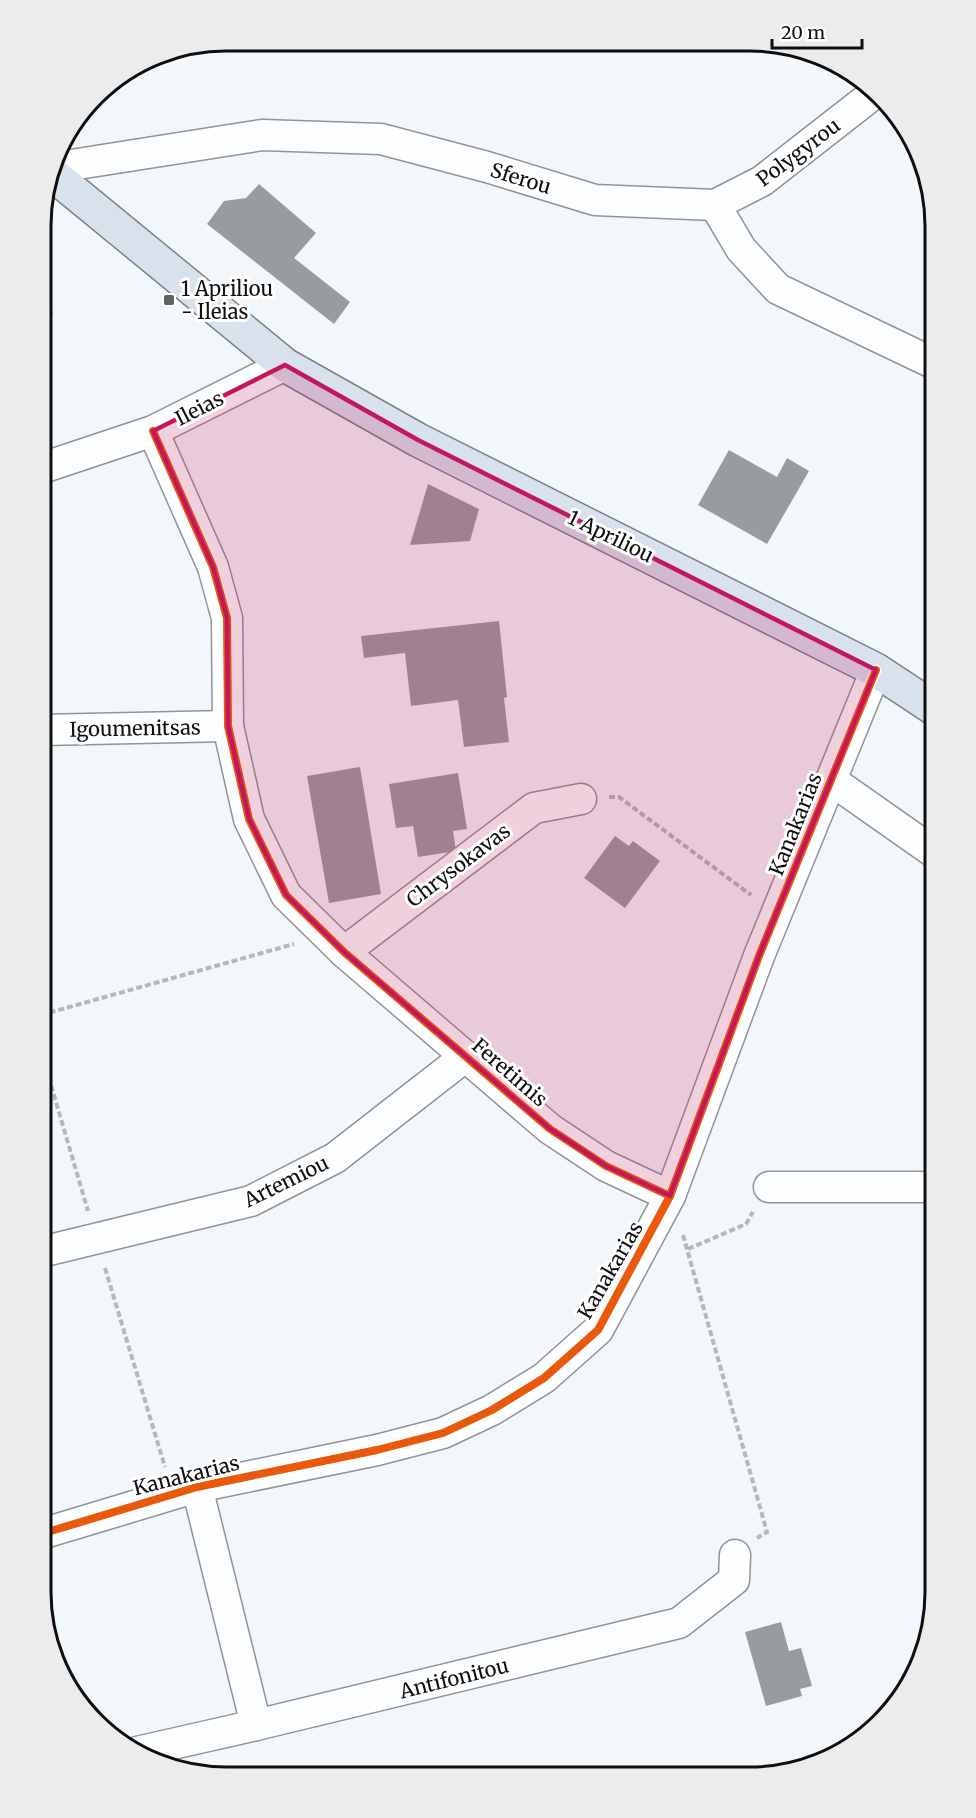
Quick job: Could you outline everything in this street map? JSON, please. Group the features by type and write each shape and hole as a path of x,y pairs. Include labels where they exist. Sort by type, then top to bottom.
{"main road":[{"name":"1 Apriliou","path":"58,178 285,365 418,440 876,670 925,702"}],"street":[{"name":"Polygyrou","path":"715,206 762,181 869,98"},
{"name":"Sferou","path":"61,167 262,135 381,139 487,167 596,200 715,206"},
{"path":"715,206 741,249 778,289 925,359"},
{"name":"Ileias","path":"51,465 153,431 285,365"},
{"name":"Feretimis","path":"153,431 213,567 227,618 228,726 249,819 286,895 335,943 550,1129 606,1166 670,1196"},
{"name":"Kanakarias","path":"51,1531 185,1490 377,1450 443,1433 492,1410 544,1378 598,1329 670,1196 759,956 876,670"},
{"name":"Igoumenitsas","path":"51,730 228,726"},
{"path":"831,780 925,846"},
{"name":"Chrysokavas","path":"335,943 534,808 581,799"},
{"name":"Artemiou","path":"51,1249 251,1201 335,1158 466,1056"},
{"path":"769,1187 925,1187"},
{"path":"185,1490 256,1725"},
{"name":"Antifonitou","path":"149,1749 679,1623 734,1580 735,1555"}],"path":[{"path":"581,799 619,796 776,914"},
{"path":"51,1013 335,943"},
{"path":"51,1085 96,1238 185,1490"},
{"path":"688,1250 746,1224 769,1187"},
{"path":"670,1196 688,1250 766,1532 735,1555"}],"highlighted area":[{"path":"285,365 418,440 876,670 759,956 670,1196 606,1166 550,1129 344,952 286,895 249,819 228,726 227,618 213,567 153,431"}],"building":[{"path":"259,184 316,233 294,258 350,302 334,324 207,224 224,201 246,198"},
{"path":"729,450 777,477 787,458 809,471 767,544 698,505"},
{"path":"428,484 479,509 470,541 410,545"},
{"path":"499,621 509,742 464,747 458,700 411,706 405,653 364,658 361,636"},
{"path":"360,767 381,894 329,903 307,776"},
{"path":"458,773 467,829 453,831 456,851 418,857 413,826 396,828 389,784"},
{"path":"615,836 629,846 633,841 660,861 625,908 584,878"},
{"path":"781,1622 789,1651 801,1648 812,1686 800,1689 802,1696 766,1706 745,1632"}],"cycle path":[{"path":"153,431 213,567 227,618 228,726 249,819 286,895 344,952 550,1129 606,1166 670,1196"},
{"path":"51,1531 197,1487 377,1450 443,1433 492,1410 544,1378 598,1330 670,1196 759,956 876,670"}],"place":[{"name":"1 Apriliou - Ileias","path":"169,300"}]}
